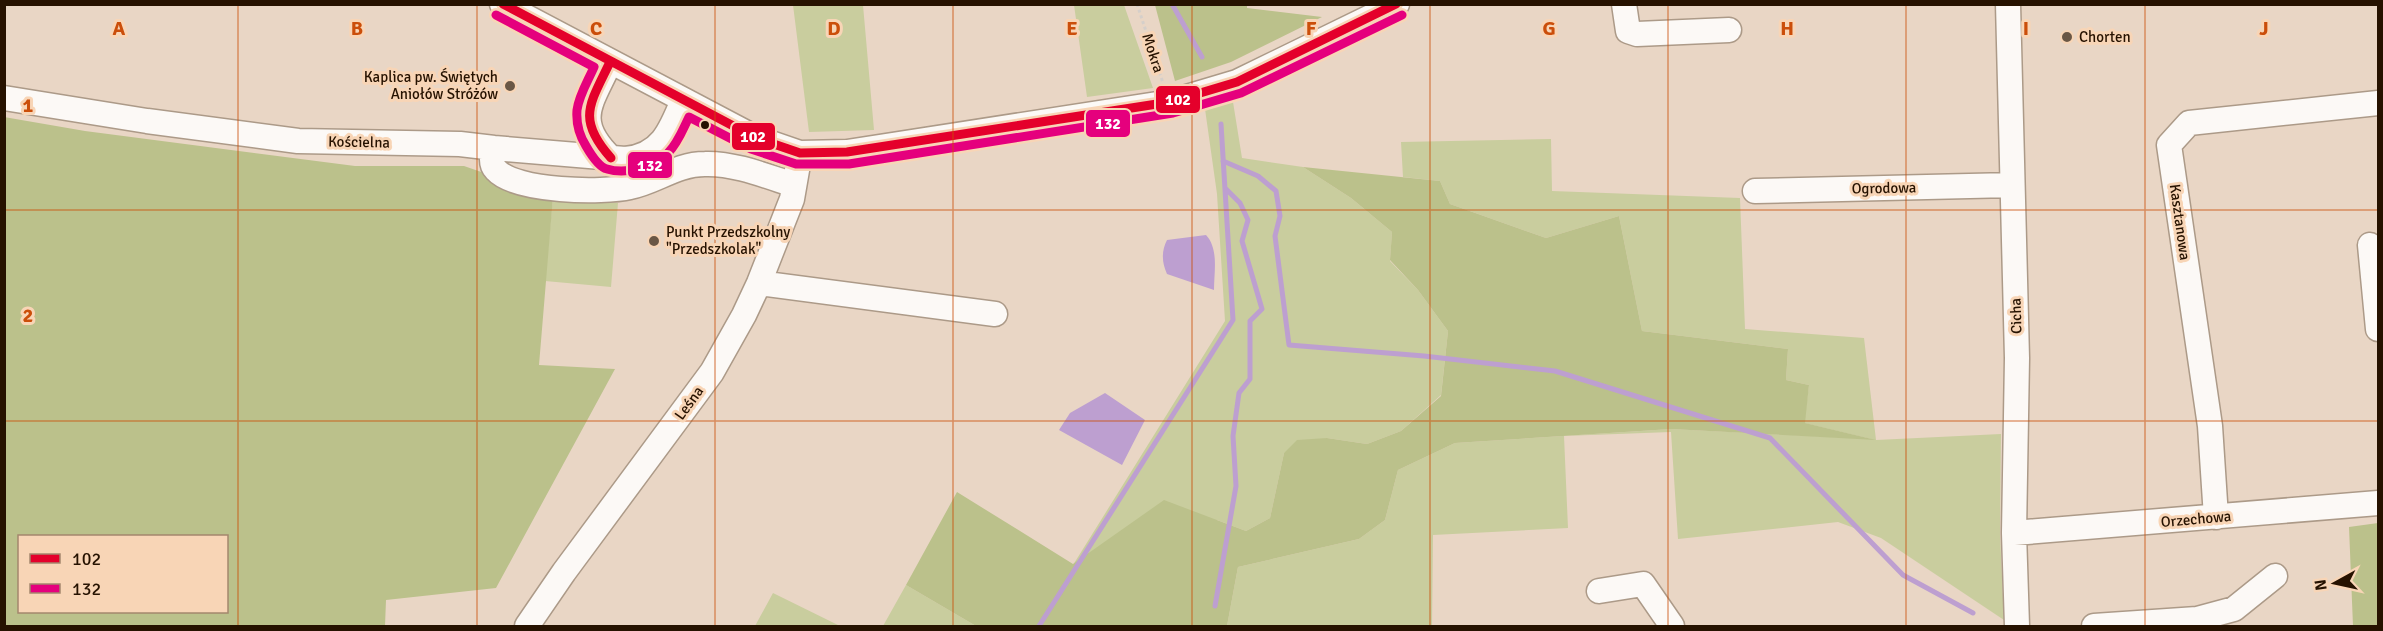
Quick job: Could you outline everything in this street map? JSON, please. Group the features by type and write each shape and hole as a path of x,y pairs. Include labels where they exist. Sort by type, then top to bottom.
{"street":[{"path":"502,4 756,138 800,153 847,152 1170,102 1237,82 1397,4"},
{"path":"1624,4 1628,31 1637,34 1730,30"},
{"name":"Cicha","path":"2008,4 2017,358 2014,533 2017,627"},
{"path":"610,62 593,94 588,122 591,135 611,158"},
{"name":"Kościelna","path":"4,98 147,121 298,141 460,144 611,158 639,158 652,152 672,127 683,100"},
{"name":"Kasztanowa","path":"2216,517 2210,426 2169,145 2189,123 2379,104"},
{"path":"494,148 492,161 496,170 508,178 539,187 578,189 631,187 684,166 705,164 730,167 794,185"},
{"name":"Leśna","path":"527,627 564,572 712,372 759,283 792,199 800,153"},
{"name":"Ogrodowa","path":"1755,191 2012,185"},
{"path":"2370,245 2379,328"},
{"path":"759,283 995,314"},
{"name":"Orzechowa","path":"2014,533 2379,503"},
{"path":"2094,627 2197,619 2234,609 2275,576"},
{"path":"1599,591 1643,584 1672,627"}],"path":[{"name":"Mokra","path":"1137,4 1170,102"}],"green space":[{"path":"793,5 863,5 874,130 809,132"},
{"path":"1074,5 1124,5 1153,88 1087,97"},
{"path":"1155,5 1247,5 1247,8 1322,17 1231,62 1175,81"},
{"path":"1233,102 1242,158 1303,167 1351,198 1392,232 1390,261 1418,290 1448,331 1441,395 1401,431 1367,444 1327,438 1284,453 1270,518 1246,531 1217,520 1073,565 1225,321 1217,194 1205,109"},
{"path":"4,117 85,131 355,166 464,166 553,197 539,365 615,369 496,588 386,600 385,626 5,626"},
{"path":"1551,139 1552,191 1740,198 1745,329 1864,338 1876,440 2001,434 2000,534 2004,620 1881,538 1838,522 1678,539 1671,432 1564,436 1568,528 1433,535 1432,626 1227,626 1238,567 1359,539 1385,520 1398,470 1455,443 1671,429 1871,439 1804,423 1809,385 1786,380 1788,349 1642,331 1619,216 1546,238 1450,204 1440,181 1403,177 1401,142"},
{"path":"1303,167 1440,181 1450,204 1546,238 1619,216 1642,331 1788,349 1786,380 1809,385 1805,423 1876,440 1671,429 1455,443 1398,470 1385,520 1359,539 1238,567 1227,626 976,626 906,585 957,492 1073,564 1164,500 1246,531 1270,518 1284,453 1297,440 1327,438 1367,444 1401,431 1441,396 1448,331 1418,290 1390,260 1392,232 1351,198"},
{"path":"553,197 618,203 611,287 545,281"},
{"path":"2378,523 2378,626 2353,626 2349,527"},
{"path":"906,585 976,626 883,626"},
{"path":"773,593 840,626 755,626"}],"shaded area":[{"path":"1206,235 1213,247 1214,290 1167,274 1163,262 1167,240"},
{"path":"1105,393 1145,420 1122,465 1059,430 1070,413"}],"waterway":[{"path":"1172,4 1202,57"},
{"path":"1039,626 1233,320 1221,124"},
{"path":"1223,161 1258,176 1276,191 1280,216 1275,236 1289,345 1424,356 1555,371 1770,438 1903,575 1973,613"},
{"path":"1215,606 1236,486 1233,436 1239,393 1250,379 1250,321 1262,309 1242,241 1248,220 1240,203 1225,188"}],"transit line":[{"name":"102","path":"503,4 756,138 800,153 847,152 1170,102 1237,82 1396,4"},
{"name":"132","path":"496,15 594,67 578,104 578,129 598,163 604,168 615,171 648,166 662,158 675,145 689,117 751,149 796,164 849,164 1173,113 1241,93 1402,15"},
{"name":"102","path":"610,62 592,101 590,122 593,132 611,158"}],"place":[{"name":"Chorten","path":"2067,37"},
{"name":"Kaplica pw. Świętych Aniołów Stróżów","path":"510,86"},
{"name":"Punkt Przedszkolny \"Przedszkolak\"","path":"654,241"}]}
